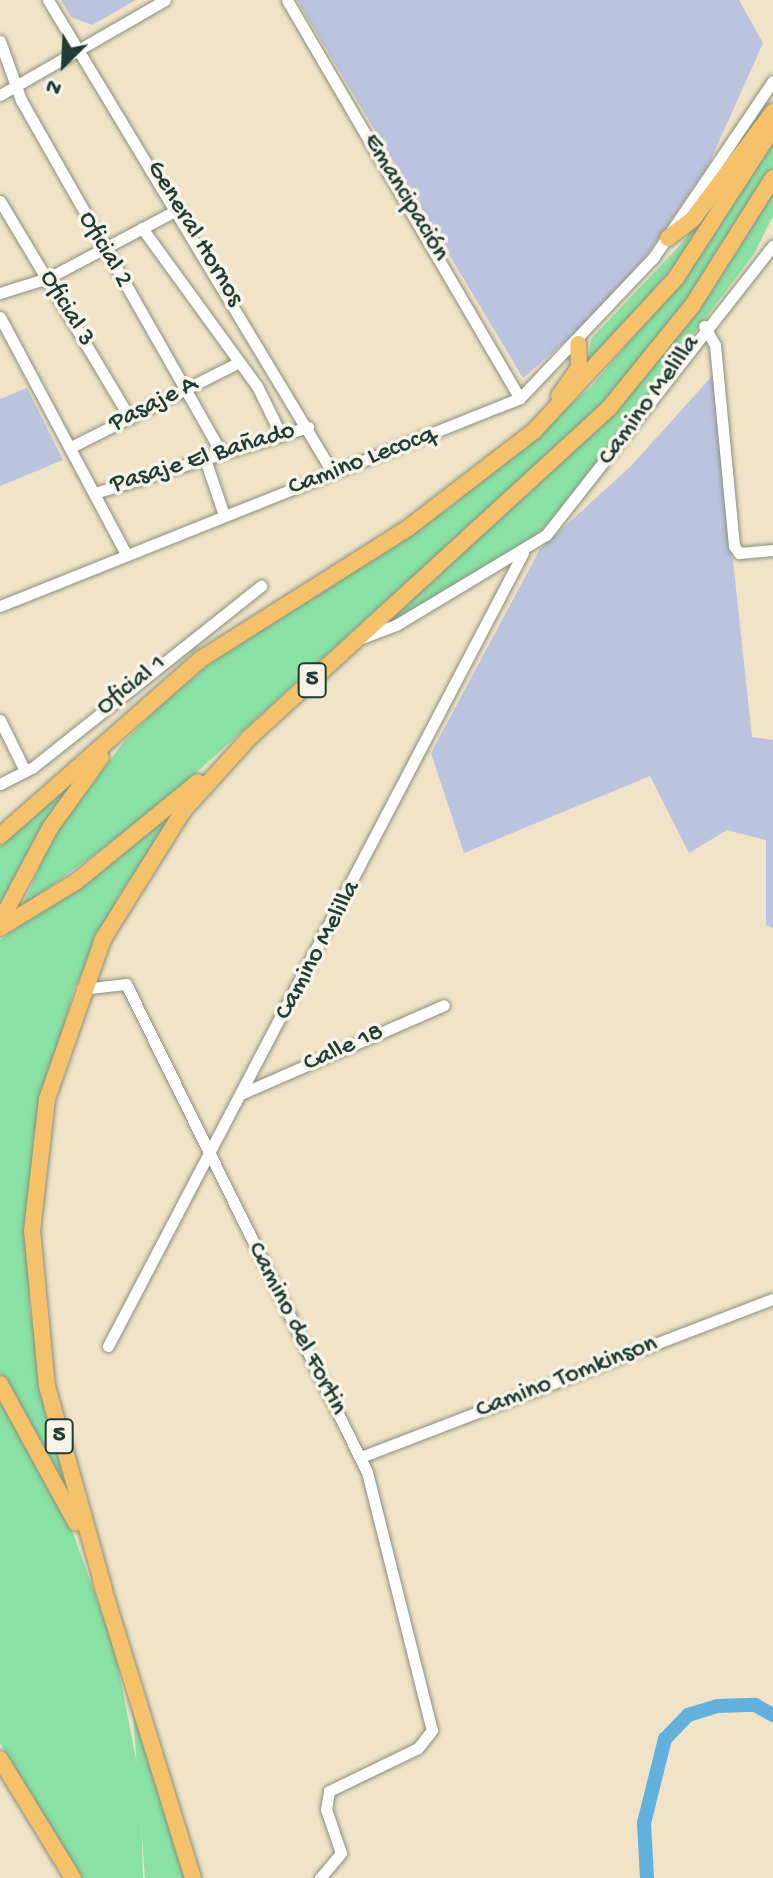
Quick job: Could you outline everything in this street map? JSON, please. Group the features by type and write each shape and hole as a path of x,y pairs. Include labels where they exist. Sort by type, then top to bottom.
{"highway":[{"path":"668,238 693,219 773,112"},
{"path":"0,836 244,628 369,555 493,465 573,395 652,307 773,128"},
{"name":"5","path":"193,1878 104,1589 47,1386 33,1279 40,1139 82,989 156,849 249,738 609,408 692,306 773,178"},
{"path":"493,465 562,393 578,344"},
{"path":"0,925 11,898 50,828 138,716"},
{"path":"0,925 104,861 249,738"},
{"path":"0,829 24,813"},
{"path":"0,1384 49,1468 104,1589"},
{"path":"0,1759 68,1875"}],"street":[{"name":"General Hornos","path":"48,0 179,209 333,473"},
{"path":"0,95 165,0"},
{"name":"Emancipación","path":"287,0 520,398"},
{"name":"Oficial 2","path":"2,50 15,86 103,250 222,454"},
{"path":"578,344 668,238 773,81"},
{"name":"Oficial 3","path":"0,201 130,418"},
{"path":"0,293 48,278 179,209"},
{"path":"142,228 235,364 257,386 281,435"},
{"name":"Camino Melilla","path":"356,640 376,636 523,553 557,523 639,424 704,326 773,245"},
{"path":"0,317 98,492 125,552"},
{"path":"704,326 715,345 739,553 773,550"},
{"name":"Camino Lecocq","path":"0,606 125,552 520,398 572,361"},
{"name":"Pasaje A","path":"73,446 235,364"},
{"name":"Pasaje El Bañado","path":"98,492 308,427"},
{"path":"205,459 224,515"},
{"name":"Camino Melilla","path":"108,1346 523,553"},
{"name":"Oficial 1","path":"0,784 25,771 261,586"},
{"path":"0,720 4,738 25,771"},
{"name":"Camino del Fortin","path":"82,989 126,984 361,1457 432,1734 413,1751 329,1791 326,1809 341,1853 320,1878"},
{"name":"Calle 18","path":"243,1093 444,1005"},
{"name":"Camino Tomkinson","path":"361,1457 773,1299"}],"shaded area":[{"path":"61,0 136,0 92,25 71,17"},
{"path":"297,0 739,0 763,43 708,166 647,255 587,323 523,378"},
{"path":"713,375 752,737 773,740 773,928 766,925 766,840 727,830 689,853 650,776 464,853 431,753 540,549 631,466"},
{"path":"27,388 63,460 0,486 0,399"}],"green space":[{"path":"773,138 773,167 741,221 695,291 598,409 154,811 22,907 51,840 122,744 166,700 217,658 448,509 590,388 693,266"},
{"path":"747,155 689,249 588,365 591,339 682,243"},
{"path":"773,193 773,216 754,254 559,512 528,544 382,628 640,383 712,291"},
{"path":"78,777 32,844 0,905 0,846"},
{"path":"179,808 120,894 74,989 33,1141 29,1309 70,1498 0,1373 0,940"},
{"path":"0,1390 60,1497 114,1647 140,1779 143,1878 78,1878 0,1743"},
{"path":"133,1712 178,1845 184,1878 145,1878"}],"waterway":[{"path":"647,1878 644,1823 665,1739 688,1715 718,1706 755,1705 773,1715"}]}
